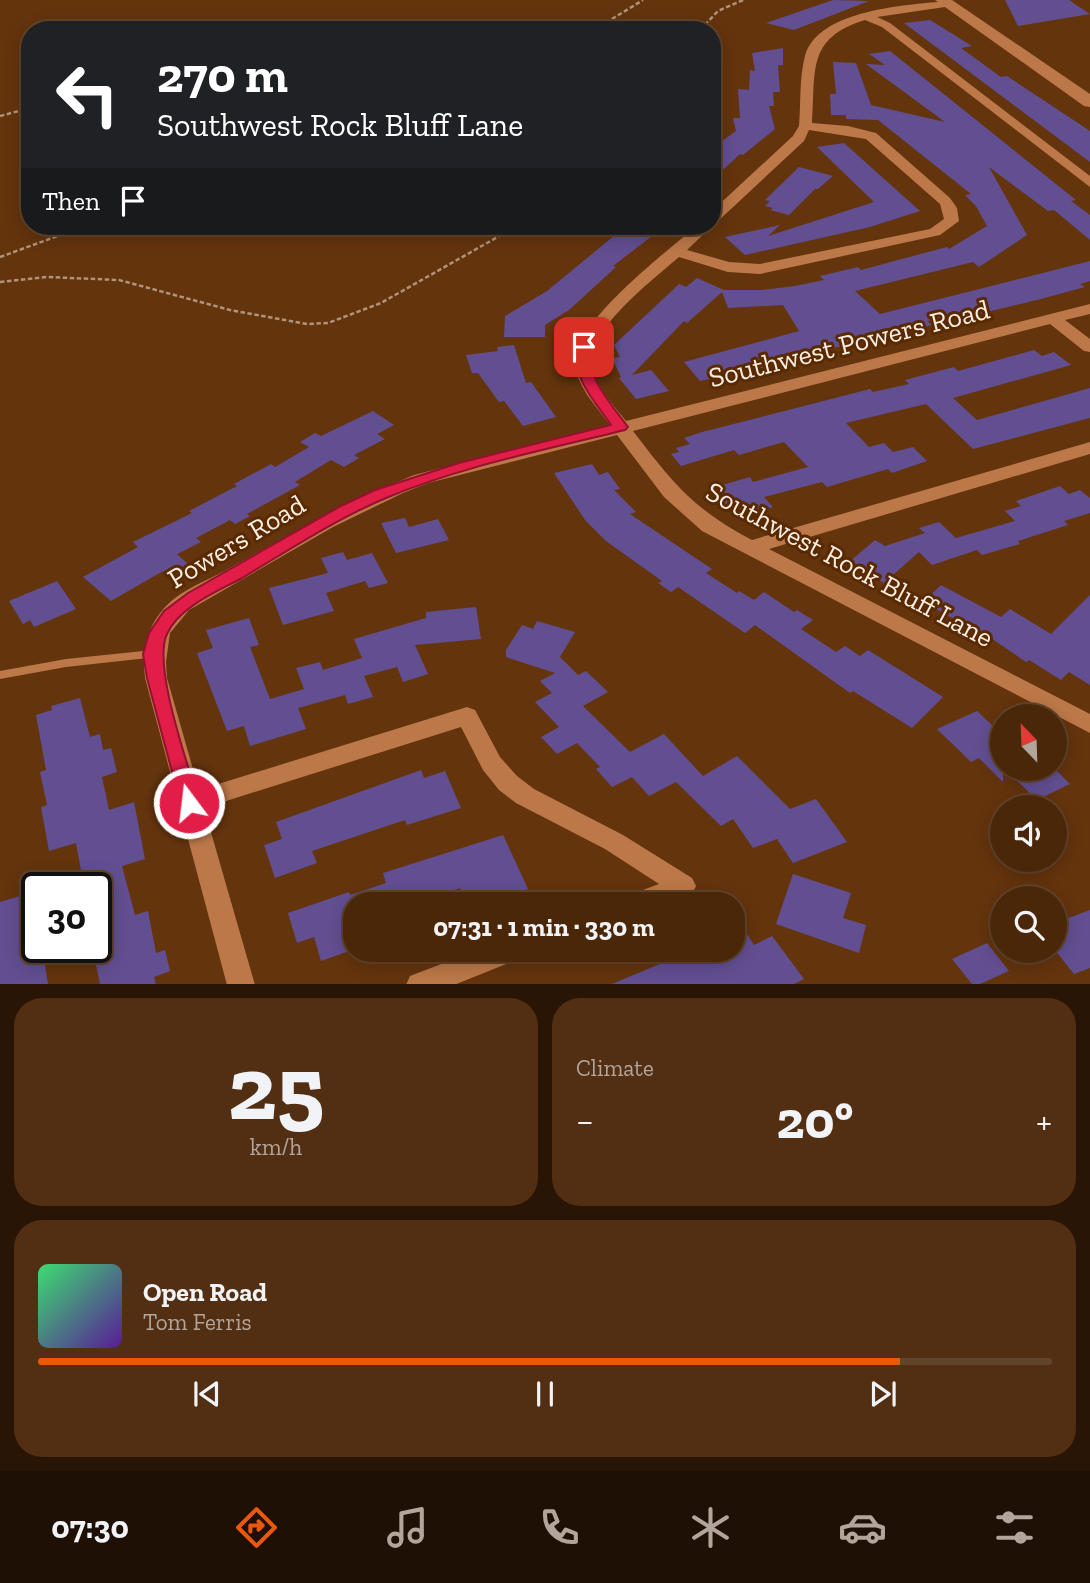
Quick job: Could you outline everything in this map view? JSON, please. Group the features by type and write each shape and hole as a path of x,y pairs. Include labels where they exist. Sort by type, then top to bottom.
{"street":[{"path":"721,211 799,138 805,126 811,55 816,44 834,30 865,16 945,2 1087,98"},
{"path":"865,16 886,25 1090,183"},
{"path":"677,252 728,267 760,270 935,232 952,221 950,208 945,201 878,140 848,130 805,126"},
{"name":"Southwest Rock Bluff Lane","path":"695,235 590,333 582,361 585,377 671,493 687,510 709,526 1090,724"},
{"name":"Southwest Powers Road","path":"620,427 1090,309"},
{"path":"1053,318 1090,347"},
{"name":"Powers Road","path":"153,654 158,633 170,615 194,597 347,510 421,479 620,427"},
{"path":"749,548 1090,448"},
{"path":"153,654 156,678 189,803 241,984"},
{"path":"189,803 467,716 491,763 508,783 525,796 614,842 683,886 667,892"},
{"path":"423,984 480,962"}],"lane":[{"path":"0,675 66,663 153,654"}],"path":[{"path":"609,21 643,0"},
{"path":"708,21 718,10 743,0"},
{"path":"0,116 21,110"},
{"path":"0,257 60,235"},
{"path":"0,282 47,277 119,280 230,310 307,324 328,323 381,303 501,235"}],"building":[{"path":"833,0 869,1 794,30 766,23"},
{"path":"1005,0 1069,0 1090,14 1018,26"},
{"path":"930,20 972,46 961,48 1001,77 1007,76 1090,131 1090,162 904,23"},
{"path":"783,48 783,65 778,65 780,92 773,92 774,106 769,106 775,129 721,172 721,142 736,131 733,118 740,118 738,89 749,90 750,70 755,71 752,53"},
{"path":"890,51 1076,200 1071,201 1090,215 1090,240 1054,210 1048,211 989,167 1027,235 979,267 973,262 855,291 880,314 1090,261 1090,281 1080,284 1085,287 1041,299 966,317 960,313 927,321 932,325 804,357 800,353 761,363 765,367 700,381 684,362 799,331 783,305 728,308 722,292 687,323 684,321 632,375 651,370 669,391 636,399 619,378 621,377 612,358 620,357 614,345 679,284 686,287 697,278 724,290 795,286 824,280 820,276 858,267 861,270 947,247 949,249 987,226 976,206 965,195 971,194 878,120 846,119 846,115 831,115 830,94 836,94 833,62 856,63 871,105 945,122 866,64 885,65 869,54"},
{"path":"844,143 920,211 870,227 745,255 725,237 780,225 768,236 874,202 817,147"},
{"path":"799,167 833,176 815,189 789,215 770,210 773,208 765,206 770,201 765,200"},
{"path":"615,235 653,235 613,266 616,267 569,310 545,325 545,337 504,337 505,316 547,291"},
{"path":"514,345 526,383 531,382 556,417 523,426 504,401 499,402 478,373 472,373 466,355 498,351 497,347"},
{"path":"1034,350 1042,356 1054,352 1071,365 953,398 977,420 1090,388 1090,418 973,449 926,404 846,423 869,447 884,443 893,452 913,447 927,461 892,473 888,469 827,487 822,482 764,497 773,507 753,513 748,507 731,511 712,488 750,477 753,482 808,467 784,442 739,455 734,450 681,466 671,454 679,452 676,448 690,444 684,438 702,432 870,389 873,392 909,384 905,380 954,367 958,371"},
{"path":"373,411 394,425 377,434 385,439 354,455 359,458 344,467 331,460 295,482 300,485 247,514 250,516 235,524 230,520 196,538 201,542 177,554 188,564 167,575 163,571 111,601 83,577 138,547 133,542 192,513 189,511 237,486 234,484 271,464 275,467 309,447 300,442 315,433 321,436"},
{"path":"592,464 599,475 608,472 620,489 614,490 636,512 630,514 712,569 706,573 737,593 739,591 754,600 764,592 794,612 797,610 813,620 801,629 836,652 845,646 860,656 868,650 943,697 912,728 853,691 850,693 755,625 745,633 678,587 671,592 658,583 662,581 606,541 585,520 554,473"},
{"path":"1060,486 1069,494 1080,490 1090,498 1090,513 1064,521 1068,525 1018,541 1020,544 982,555 977,550 932,565 919,552 884,583 848,563 875,540 885,546 925,533 919,528 939,522 956,538 1015,521 1005,511 1021,506 1016,501"},
{"path":"405,518 409,527 438,519 449,540 396,553 381,523"},
{"path":"343,552 347,560 372,553 388,583 369,588 365,581 326,593 334,611 283,625 269,588 328,573 321,558"},
{"path":"57,581 76,609 34,627 30,620 23,624 9,601"},
{"path":"941,585 1001,617 1010,609 1051,634 1090,595 1090,685 1069,672 1061,680 1029,660 1026,662 969,623 967,626 923,602"},
{"path":"476,607 481,639 415,645 428,674 403,682 397,667 364,676 373,697 348,704 345,695 298,708 306,729 250,746 244,726 227,731 197,653 213,648 206,630 249,618 259,645 250,647 270,699 304,689 296,668 320,662 323,670 362,658 354,639 426,618 426,612"},
{"path":"537,621 575,632 560,657 578,675 586,671 608,692 583,706 630,752 664,734 703,776 737,756 790,809 816,799 847,842 793,863 777,839 753,848 733,819 721,826 676,782 649,796 632,777 612,787 596,769 600,767 577,743 557,754 541,737 559,727 535,702 552,693 540,681 555,673 506,657 506,650 522,625 533,629"},
{"path":"80,698 90,737 100,734 103,750 111,748 117,772 102,777 109,810 134,802 145,859 122,866 135,915 148,911 156,953 165,950 170,971 154,977 156,984 100,984 96,963 112,963 112,872 81,872 76,843 49,851 41,807 47,805 40,772 46,770 36,715 52,710 51,706"},
{"path":"977,711 990,723 990,769 979,758 971,762 937,729"},
{"path":"421,770 424,778 445,771 461,808 407,825 405,820 312,851 317,863 275,878 264,845 282,839 276,822"},
{"path":"1017,781 1067,781 1070,784 1047,795 1032,795"},
{"path":"503,835 528,889 520,892 462,892 460,888 448,892 359,892 386,883 383,873"},
{"path":"793,874 851,893 843,918 866,925 859,953 776,924"},
{"path":"343,894 343,953 321,961 314,937 297,943 288,913"},
{"path":"21,896 21,963 45,963 48,984 0,984 0,902"},
{"path":"1090,910 1090,968 1074,974 1065,963 1067,919"},
{"path":"747,934 754,945 772,936 804,979 794,984 612,984 664,962 745,962"},
{"path":"987,943 990,947 990,963 1003,963 1009,971 980,984 972,984 952,959"}],"route":[{"path":"189,803 156,678 153,654 158,633 170,615 194,597 347,510 381,494 464,466 620,427 585,377 582,361 584,347"}]}
